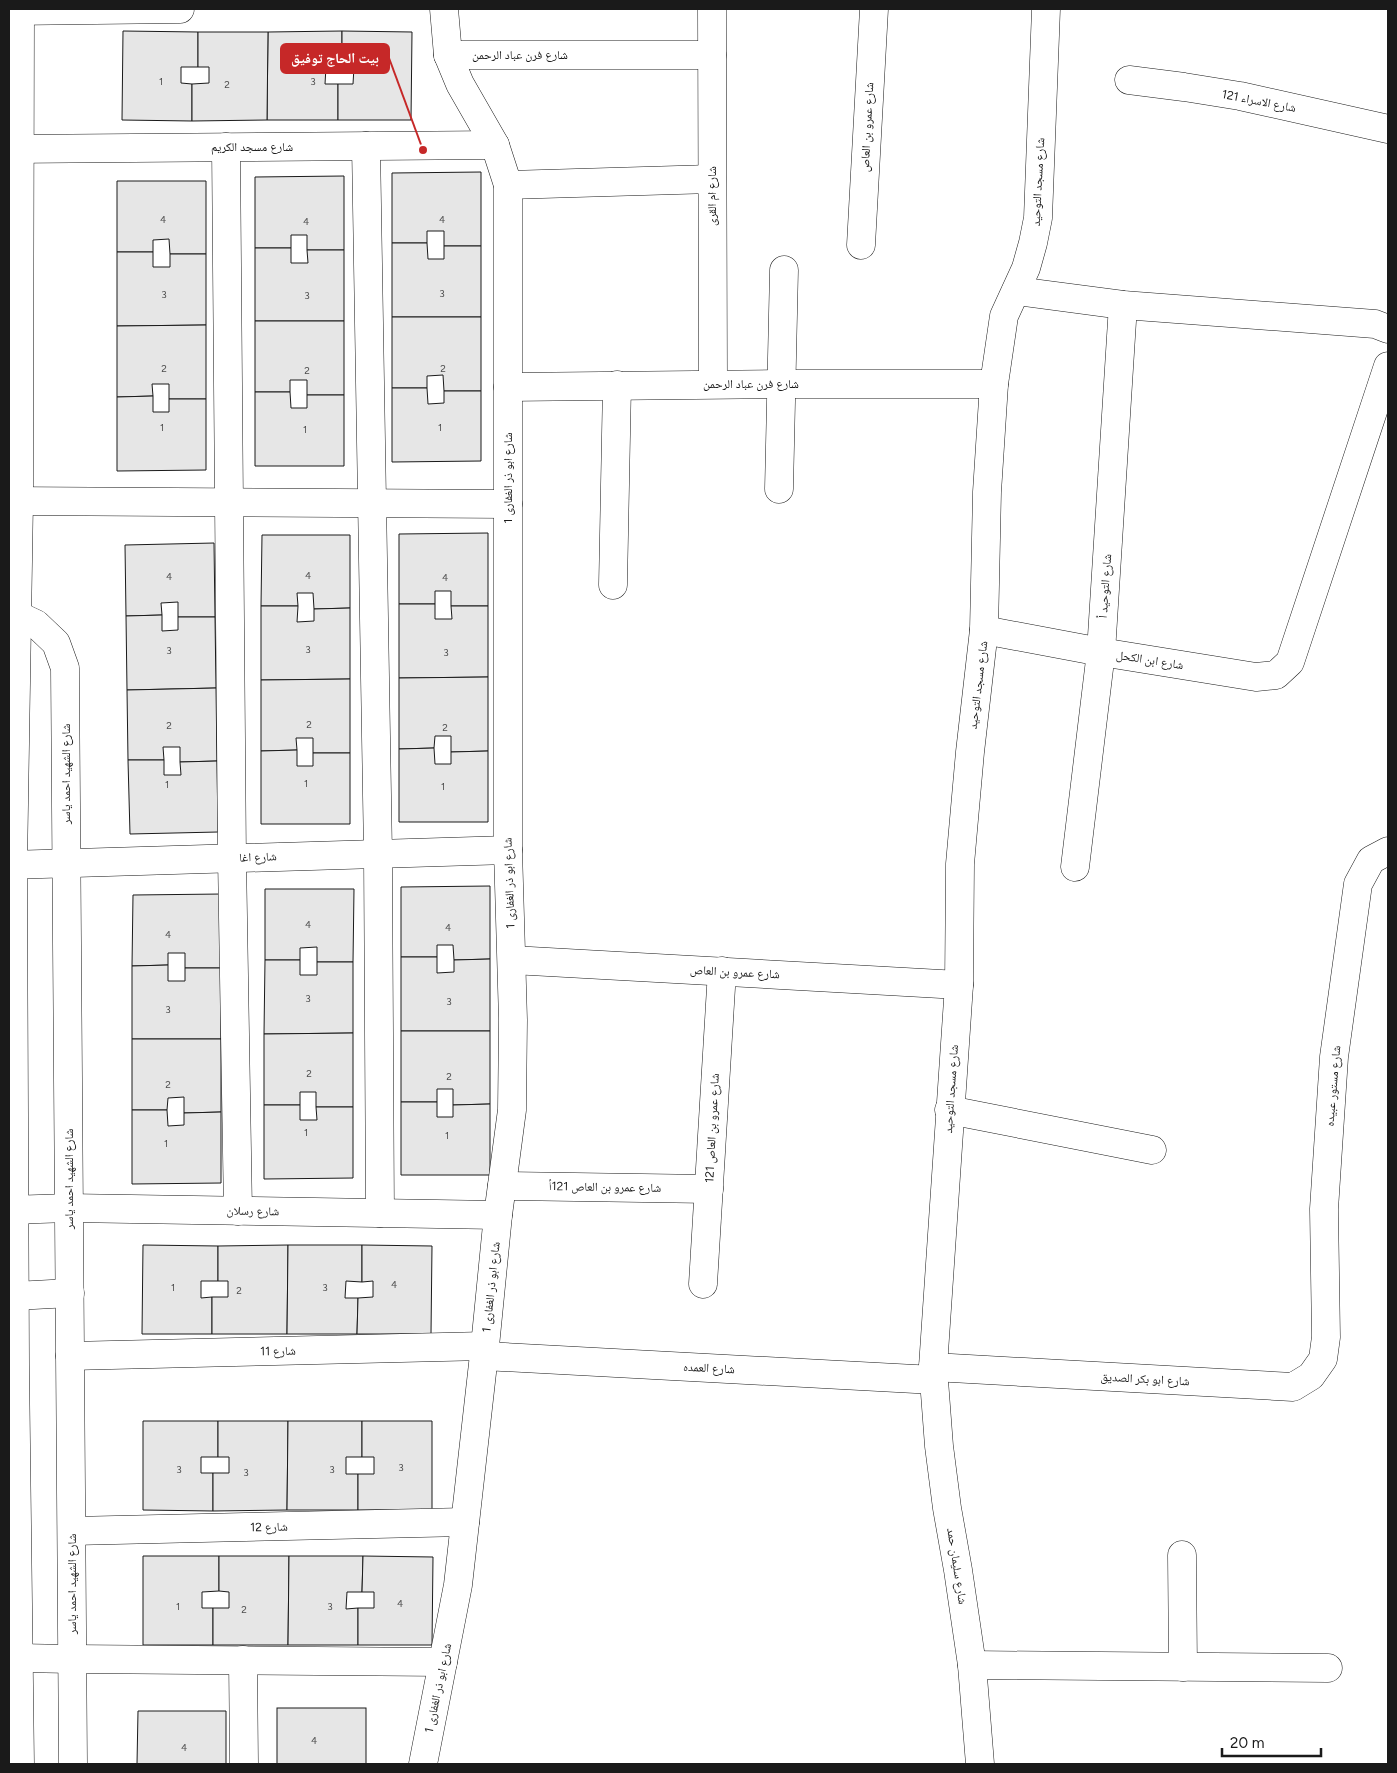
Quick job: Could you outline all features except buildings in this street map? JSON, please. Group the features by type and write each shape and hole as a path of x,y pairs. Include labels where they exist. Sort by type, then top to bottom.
{"street":[{"path":"20,1764 13,1528 12,1364 15,1296 12,1210 11,865 17,615 14,501 16,10 180,9"},
{"name":"شارع ابو ذر الغفارى 1","path":"422,1764 458,1585 485,1351 498,1215 512,1110 513,1020 508,850 508,186 495,145 460,84 448,55 444,9"},
{"name":"شارع ام القرى","path":"712,9 713,384"},
{"name":"شارع عمرو بن العاص","path":"861,245 874,9"},
{"name":"شارع مسجد التوحيد","path":"933,1374 949,1110 959,985 960,864 984,630 987,492 994,384 1004,316 1031,251 1038,218 1046,9"},
{"name":"شارع فرن عباد الرحمن","path":"448,55 712,55"},
{"name":"شارع الاسراء 121","path":"1129,80 1240,96 1388,129"},
{"name":"شارع مسجد الكريم","path":"14,148 495,145"},
{"path":"366,146 378,854 380,1213"},
{"path":"226,147 232,858 238,1211"},
{"path":"508,186 712,179"},
{"path":"779,489 784,270"},
{"path":"1016,291 1123,305 1375,324 1388,329"},
{"name":"شارع التوحيد أ","path":"1075,866 1101,652 1123,305"},
{"name":"شارع ابن الكحل","path":"984,630 1101,652 1256,677 1276,675 1290,662 1388,366"},
{"name":"شارع فرن عباد الرحمن","path":"508,387 713,384 994,384"},
{"path":"613,585 618,385"},
{"path":"14,501 508,504"},
{"name":"شارع الشهيد احمد ياسر","path":"17,615 36,624 56,643 65,668 73,1764"},
{"name":"شارع اغا","path":"11,865 508,850"},
{"name":"شارع مستور عبيده","path":"1326,1336 1324,1209 1334,1057 1358,884 1371,860 1388,850"},
{"name":"شارع عمرو بن العاص","path":"512,960 959,985"},
{"name":"شارع عمرو بن العاص 121","path":"703,1284 722,971"},
{"path":"949,1110 1152,1150"},
{"name":"شارع عمرو بن العاص 121أ","path":"502,1186 709,1189"},
{"name":"شارع رسلان","path":"12,1210 69,1208 498,1215"},
{"path":"15,1296 70,1293"},
{"name":"شارع ابو بكر الصديق","path":"933,1374 1293,1387 1311,1376 1323,1359 1326,1336"},
{"name":"شارع العمده","path":"485,1351 933,1374"},
{"name":"شارع 11","path":"70,1356 485,1351"},
{"name":"شارع سليمان حمد","path":"933,1374 939,1446 947,1508 972,1665 980,1764"},
{"name":"شارع 12","path":"72,1531 465,1522"},
{"path":"1182,1555 1183,1667"},
{"path":"16,1668 72,1659 443,1662"},
{"path":"243,1660 244,1764"},
{"path":"972,1665 1328,1668"}],"place":[{"name":"بيت الحاج توفيق","path":"423,150"}]}
